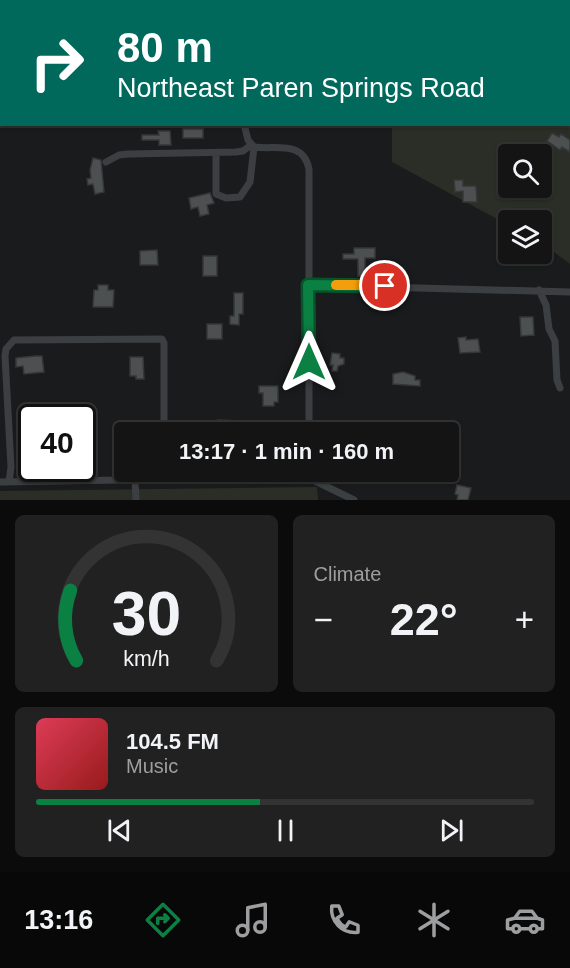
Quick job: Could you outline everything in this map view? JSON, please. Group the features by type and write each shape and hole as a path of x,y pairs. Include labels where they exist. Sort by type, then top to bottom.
{"street":[{"path":"216,153 216,194 226,198 240,197 250,182 253,146 246,136 244,126"},
{"path":"106,162 128,154 216,153 243,151 253,146 291,148 303,154 308,162 310,176 309,422"},
{"path":"308,285 570,292"},
{"path":"539,290 546,305 549,329 555,341 556,380 560,388"},
{"path":"9,482 11,467 5,356 6,349 14,340 162,339 164,343 164,422"},
{"path":"0,482 114,480"},
{"path":"135,482 136,500"},
{"path":"323,482 354,500"}],"shaded area":[{"path":"392,126 570,126 570,264 552,250 552,210 498,210 498,220 392,162"},
{"path":"317,487 318,500 0,500 0,491"}],"building":[{"path":"183,129 203,129 203,138 183,138"},
{"path":"158,131 170,131 171,145 159,145 159,140 142,140 142,135 159,135"},
{"path":"552,133 559,137 561,134 570,140 570,152 562,147 560,150 547,141"},
{"path":"93,158 101,160 104,192 95,194 93,184 88,185 87,179 91,178"},
{"path":"454,180 463,180 463,186 476,186 477,202 463,202 463,191 455,192"},
{"path":"210,193 214,203 207,205 209,214 200,216 198,207 191,209 189,198"},
{"path":"354,248 375,248 375,258 365,258 365,268 373,269 373,276 358,276 358,259 343,259 343,254 354,254"},
{"path":"157,250 158,265 140,265 140,251"},
{"path":"203,256 217,256 217,276 203,276"},
{"path":"98,285 108,285 108,290 114,290 113,307 93,307 94,290 98,290"},
{"path":"234,293 243,293 243,314 239,314 239,325 230,324 230,316 234,316"},
{"path":"520,317 533,317 534,335 521,336"},
{"path":"207,324 222,324 222,339 207,339"},
{"path":"466,337 466,340 478,339 480,352 460,353 458,338"},
{"path":"332,353 340,354 340,358 344,358 344,364 338,366 337,371 332,371 333,365 330,365"},
{"path":"42,356 44,372 24,374 23,366 16,367 16,358"},
{"path":"130,357 143,357 144,379 130,376"},
{"path":"403,372 415,376 415,380 420,380 420,386 393,384 393,374"},
{"path":"259,386 278,386 278,402 274,402 274,406 263,406 263,393 259,393"},
{"path":"218,420 240,421 240,422 218,422"},
{"path":"457,485 471,488 468,500 457,500 458,495 455,494"}],"slow traffic":[{"path":"336,285 367,285"}],"route":[{"path":"309,362 308,285 385,286"}]}
